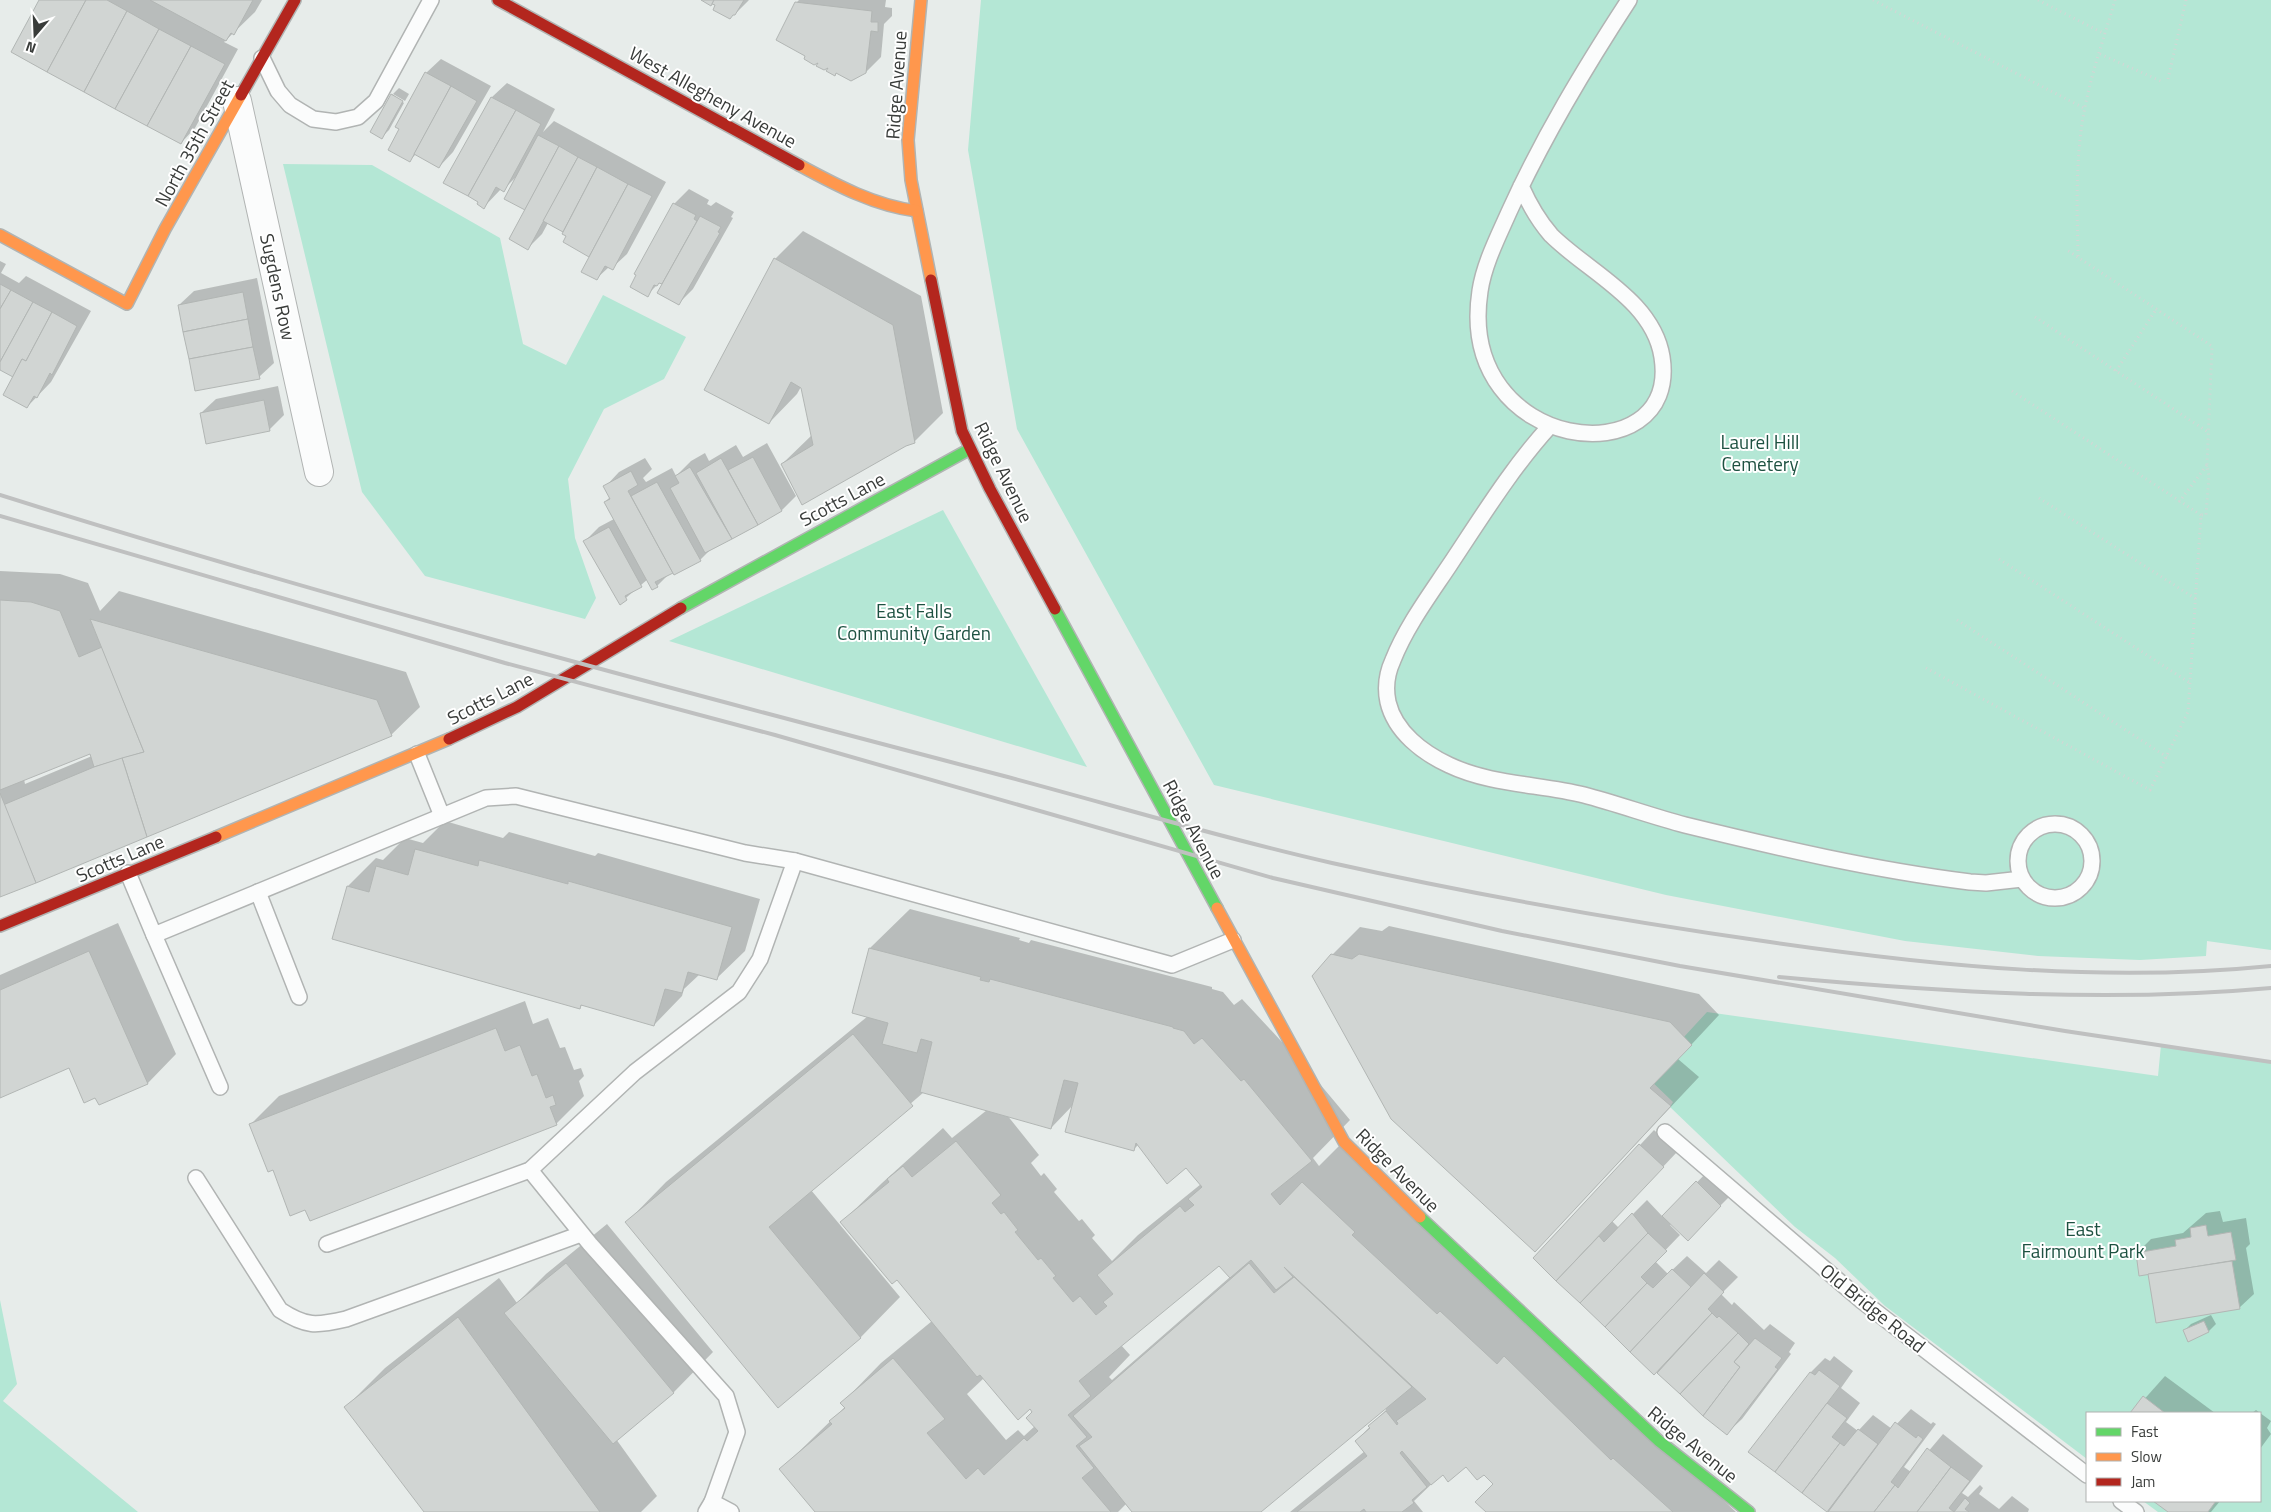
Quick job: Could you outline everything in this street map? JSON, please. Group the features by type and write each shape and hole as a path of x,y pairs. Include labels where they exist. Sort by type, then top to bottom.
{"main road":[{"name":"North 35th Street","path":"0,235 127,304 165,229 295,0"},
{"name":"West Allegheny Avenue","path":"498,0 834,184 893,208 917,211"},
{"name":"Ridge Avenue","path":"921,0 908,145 911,180 958,413 970,449 1233,940 1344,1142 1361,1161 1652,1435 1749,1512"},
{"name":"Scotts Lane","path":"0,926 417,754 517,707 615,646 732,579 970,449"}],"street":[{"name":"Sugdens Row","path":"237,101 319,472"}],"lane":[{"path":"262,58 278,91 290,105 313,119 336,122 358,117 376,101 431,0"},
{"path":"1521,186 1533,212 1552,235 1615,288 1642,316 1653,333 1662,359 1661,390 1656,402 1648,412 1635,422 1621,429 1594,434 1568,432 1549,427 1520,407 1494,381 1487,366 1479,326 1479,304 1484,274 1521,186 1563,105 1629,0"},
{"path":"1549,427 1521,459 1427,599 1398,649 1388,676 1387,695 1392,714 1408,737 1435,758 1468,773 1576,793 1683,824 1813,856 1970,882 1986,883 2022,879"},
{"path":"417,754 442,816"},
{"path":"154,935 486,798 516,796 745,853 795,861 1172,965 1233,940"},
{"path":"2060,824 2071,827 2089,843 2093,866 2089,878 2073,894 2056,898 2039,895 2029,889 2022,879 2018,868 2018,856 2021,845 2028,835 2037,828 2060,824"},
{"path":"327,1244 530,1170 634,1072 739,992 760,959 795,861"},
{"path":"128,873 220,1087"},
{"path":"258,892 299,997"},
{"name":"Old Bridge Road","path":"1666,1132 1862,1301 2086,1474"},
{"path":"530,1170 581,1234 726,1396 737,1432 709,1507 731,1512"},
{"path":"196,1178 280,1310 298,1322 319,1325 346,1319 581,1234"},
{"path":"2123,1502 2136,1512"}],"path":[{"path":"1873,0 2084,108"},
{"path":"2038,0 2105,34"},
{"path":"2078,257 2078,164 2084,108 2115,0"},
{"path":"2168,79 2186,0"},
{"path":"2100,54 2163,82"},
{"path":"2012,391 2179,502 2201,515 2206,515 2209,476 2207,465 2212,346 2067,250"},
{"path":"2116,371 2157,308"},
{"path":"2035,317 2208,432"},
{"path":"2179,502 2207,465"},
{"path":"2039,498 2196,599"},
{"path":"1926,668 2150,790 2186,720 2201,515"},
{"path":"1999,560 2190,683"},
{"path":"1957,620 2167,757"}],"green space":[{"name":"Laurel Hill Cemetery","path":"981,0 2271,0 2271,950 2207,941 2206,956 2140,960 2038,956 1905,941 1666,895 1214,785 1017,429 968,150"},
{"path":"283,164 372,165 500,238 523,344 566,365 603,295 686,337 664,379 604,409 568,479 575,538 596,598 585,619 425,576 362,492"},
{"name":"East Falls Community Garden","path":"943,510 1087,767 669,641"},
{"name":"East Fairmount Park","path":"1707,1012 2158,1076 2161,1045 2271,1062 2271,1512 2158,1512 2144,1502 2261,1502 2261,1412 2086,1412 2086,1458 1885,1306 1835,1258 1795,1227 1670,1107 1673,1102 1647,1077"},
{"path":"0,1300 17,1384 3,1401 138,1512 0,1512"}],"building":[{"path":"39,0 86,0 47,72 11,52"},
{"path":"86,0 107,0 127,11 84,92 47,72"},
{"path":"150,0 253,0 234,35 231,33 226,41"},
{"path":"701,0 714,0 711,6"},
{"path":"714,0 744,0 735,15 730,19 713,10 715,5 712,4"},
{"path":"795,2 872,11 871,22 878,22 878,32 871,31 866,73 851,81 836,73 835,76 826,71 828,68 824,70 816,66 818,63 814,65 804,59 805,56 776,40"},
{"path":"127,11 159,29 115,109 84,92"},
{"path":"159,29 191,46 147,126 115,109"},
{"path":"191,46 225,64 181,144 147,126"},
{"path":"425,72 451,86 410,162 388,150 399,129 395,127"},
{"path":"451,86 477,101 439,168 414,154"},
{"path":"391,94 403,101 382,139 370,132"},
{"path":"491,97 516,110 468,196 443,183"},
{"path":"516,110 541,124 504,192 496,187 484,209 477,204 478,202 468,196"},
{"path":"538,135 559,146 525,210 504,199"},
{"path":"559,146 578,157 528,250 509,239"},
{"path":"578,157 597,167 563,232 543,221"},
{"path":"597,167 628,184 589,257 563,242 566,236 562,234"},
{"path":"628,184 652,196 613,270 605,266 597,280 581,272"},
{"path":"673,203 696,215 694,219 697,221 662,284 654,285 648,297 630,287 636,275 634,274"},
{"path":"700,216 721,227 718,232 720,233 679,305 657,293"},
{"path":"774,258 893,325 915,443 906,446 802,505 781,464 813,445 801,388 791,382 769,424 704,390"},
{"path":"0,284 11,290 0,309"},
{"path":"11,290 33,302 0,362 0,309"},
{"path":"243,292 248,319 183,332 178,305"},
{"path":"33,302 52,312 26,361 22,359 13,377 0,370 0,362"},
{"path":"52,312 77,326 52,375 50,373 37,398 34,396 27,408 3,395 22,359 26,361"},
{"path":"248,319 253,347 189,359 183,332"},
{"path":"253,347 260,379 195,391 189,359"},
{"path":"264,400 270,431 206,444 200,413"},
{"path":"753,457 782,511 758,525 728,470"},
{"path":"721,458 758,525 732,539 696,473"},
{"path":"690,467 732,539 705,553 670,488 679,483 675,476"},
{"path":"631,471 638,485 628,491 673,573 655,582 658,587 652,590 604,502 610,499 603,486"},
{"path":"657,482 701,561 674,575 631,496"},
{"path":"609,527 642,587 625,596 627,600 620,605 583,541"},
{"path":"0,600 31,602 60,611 79,657 102,647 144,752 94,767 90,754 0,790"},
{"path":"90,619 377,700 392,736 147,837 122,758 144,752"},
{"path":"122,758 147,837 36,883 3,805 94,767"},
{"path":"0,793 36,883 0,897"},
{"path":"415,849 478,866 479,860 568,884 568,881 732,927 717,980 688,972 682,993 665,989 654,1026 581,1005 580,1009 332,939 347,886 369,892 376,866 408,875"},
{"path":"869,948 981,977 980,980 989,982 990,979 1173,1027 1184,1031 1194,1044 1202,1038 1241,1081 1244,1079 1312,1161 1271,1194 1280,1205 1302,1182 1355,1232 1352,1235 1437,1314 1440,1311 1497,1364 1504,1356 1611,1460 1613,1458 1673,1512 1486,1512 1475,1502 1493,1484 1484,1475 1477,1480 1466,1467 1448,1482 1443,1475 1431,1485 1402,1451 1400,1453 1427,1487 1412,1500 1414,1503 1402,1512 1366,1512 1364,1509 1360,1512 1297,1512 1367,1456 1355,1441 1370,1428 1368,1426 1386,1411 1397,1425 1396,1421 1426,1399 1284,1267 1293,1277 1276,1290 1251,1260 1230,1278 1219,1266 1079,1381 1091,1396 1068,1415 1087,1437 1076,1446 1094,1468 1082,1478 1111,1512 815,1512 779,1469 832,1424 829,1421 845,1408 840,1403 893,1358 945,1419 927,1433 966,1479 978,1468 984,1475 1024,1438 1027,1441 1038,1431 1026,1418 1032,1412 1030,1409 1018,1420 980,1375 977,1377 897,1280 892,1284 840,1222 889,1182 887,1179 903,1166 912,1177 956,1141 1001,1195 992,1203 1001,1214 1004,1212 1018,1230 1015,1232 1038,1260 1041,1258 1056,1276 1053,1278 1073,1302 1080,1296 1096,1315 1107,1306 1103,1302 1113,1294 1097,1275 1180,1206 1185,1212 1194,1205 1188,1199 1202,1187 1186,1168 1167,1184 1136,1143 1134,1151 1065,1132 1078,1083 1064,1080 1051,1129 920,1092 932,1042 921,1039 917,1053 882,1044 888,1023 852,1013"},
{"path":"89,951 148,1084 99,1105 95,1098 84,1103 69,1068 0,1098 0,990"},
{"path":"1331,954 1352,959 1359,954 1670,1022 1692,1045 1650,1088 1671,1106 1535,1252 1391,1119 1312,976"},
{"path":"496,1028 505,1051 520,1045 532,1076 537,1074 546,1098 553,1095 556,1105 550,1107 557,1125 310,1221 305,1210 290,1216 273,1170 268,1172 249,1124"},
{"path":"853,1034 913,1106 769,1227 861,1338 778,1408 625,1222"},
{"path":"1639,1144 1664,1167 1556,1281 1533,1258"},
{"path":"1696,1181 1721,1206 1688,1241 1662,1216"},
{"path":"1632,1213 1648,1233 1580,1303 1556,1281 1599,1236 1604,1242"},
{"path":"2206,1225 2208,1236 2231,1232 2236,1260 2139,1276 2136,1253 2176,1246 2175,1240 2191,1237 2190,1228"},
{"path":"1648,1233 1667,1251 1641,1277 1647,1283 1605,1327 1580,1303"},
{"path":"2232,1261 2240,1309 2156,1323 2148,1274"},
{"path":"566,1263 674,1393 613,1444 504,1313"},
{"path":"1249,1263 1274,1293 1294,1277 1412,1387 1261,1512 1132,1512 1079,1446 1092,1437 1073,1416"},
{"path":"1672,1269 1691,1287 1630,1352 1605,1327 1647,1283 1653,1288"},
{"path":"1704,1273 1724,1292 1708,1309 1712,1313 1654,1375 1630,1352"},
{"path":"1712,1313 1717,1318 1719,1316 1738,1333 1680,1394 1657,1373"},
{"path":"458,1317 600,1512 424,1512 344,1407"},
{"path":"2204,1321 2209,1332 2188,1342 2183,1330"},
{"path":"1738,1333 1749,1344 1734,1362 1740,1367 1703,1416 1680,1394"},
{"path":"1755,1338 1782,1358 1775,1367 1778,1369 1727,1435 1703,1416 1740,1367 1734,1362"},
{"path":"1819,1370 1840,1386 1775,1472 1748,1452 1810,1372 1815,1375"},
{"path":"2143,1396 2164,1412 2131,1412"},
{"path":"1827,1403 1847,1418 1832,1437 1840,1443 1802,1493 1775,1472"},
{"path":"1895,1422 1916,1438 1918,1435 1923,1439 1891,1482 1895,1485 1874,1512 1828,1512"},
{"path":"1858,1429 1878,1444 1827,1512 1802,1493 1840,1443 1844,1446"},
{"path":"1927,1448 1951,1467 1917,1512 1874,1512 1895,1485 1898,1488"},
{"path":"1951,1467 1970,1481 1949,1508 1954,1512 1917,1512"},
{"path":"1965,1498 1970,1503 1965,1509 1969,1512 1954,1512"},
{"path":"2154,1502 2215,1502 2208,1512 2168,1512"}],"railway":[{"path":"0,495 249,570 500,641 1208,832 1386,875 1495,897 1660,925 1832,951 1957,965 2082,972 2145,973 2271,966"},
{"path":"0,516 505,663 775,735 1273,878 1502,931 1680,966 2065,1031 2271,1062"},
{"path":"1779,977 2025,994 2148,995 2271,988"}],"traffic: fast":[{"path":"681,608 970,449"},
{"path":"1055,609 1217,908"},
{"path":"1420,1217 1659,1441 1749,1512"}],"traffic: slow":[{"path":"921,0 908,140 911,180 931,280"},
{"path":"0,235 127,304 165,229 241,95"},
{"path":"799,165 871,200 917,211"},
{"path":"216,837 449,739"},
{"path":"1217,908 1344,1142 1420,1217"}],"traffic: jam":[{"path":"241,95 295,0"},
{"path":"498,0 799,165"},
{"path":"931,280 962,431 990,489 1055,609"},
{"path":"449,739 517,707 681,608"},
{"path":"0,926 216,837"}]}
